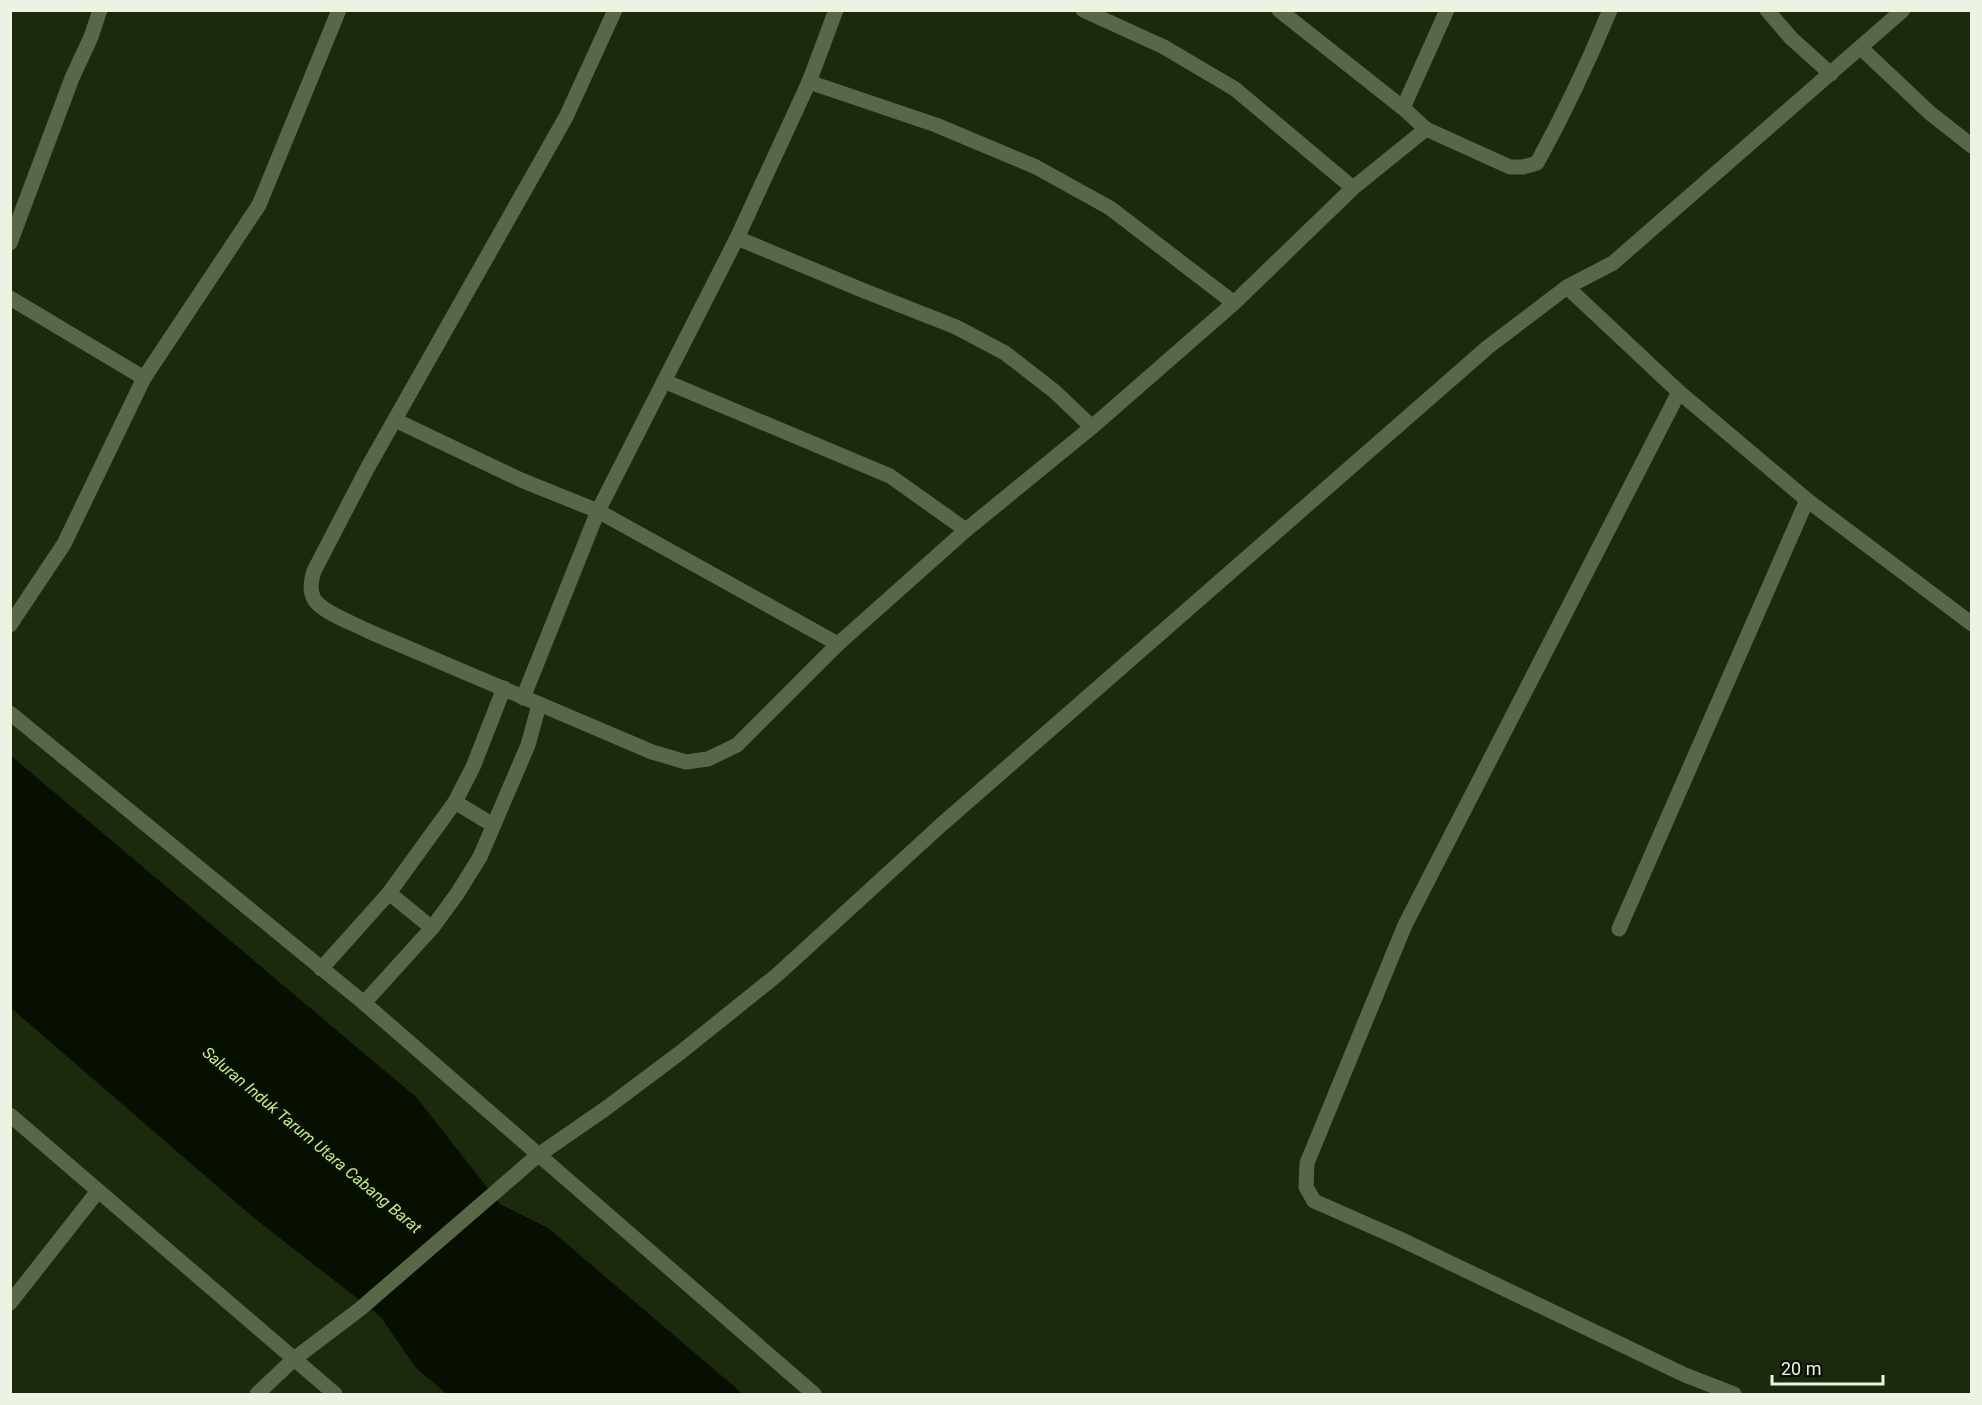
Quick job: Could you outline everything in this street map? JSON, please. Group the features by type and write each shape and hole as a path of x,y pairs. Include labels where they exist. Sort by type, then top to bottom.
{"street":[{"path":"10,243 100,10"},
{"path":"10,625 64,544 144,378 259,205 339,10"},
{"path":"615,10 566,117 368,467 310,583 314,599 327,610 368,631 652,753 686,762 708,759 736,745 838,644 966,530 1092,427 1234,303 1353,188 1426,129"},
{"path":"523,698 597,511 737,238 809,82 836,10"},
{"path":"1083,10 1164,47 1235,89 1353,188"},
{"path":"1279,10 1403,108 1426,129 1510,167 1523,167 1537,163 1585,70 1610,10"},
{"path":"1403,108 1447,10"},
{"path":"1767,10 1791,38 1831,74"},
{"path":"257,1395 294,1359 360,1309 537,1156 681,1052 777,975 940,825 1488,347 1567,287 1613,263 1903,10"},
{"path":"1861,48 1930,113 1971,146"},
{"path":"809,82 936,125 1036,167 1110,208 1234,303"},
{"path":"737,238 956,327 1005,353 1054,391 1092,427"},
{"path":"1567,287 1679,392 1807,500 1971,624"},
{"path":"10,298 144,378"},
{"path":"664,381 890,476 966,530"},
{"path":"1679,392 1406,924 1307,1163 1306,1187 1314,1201 1398,1238 1685,1375 1734,1395"},
{"path":"395,420 521,480 597,511 838,644"},
{"path":"1619,929 1807,500"},
{"path":"321,969 389,893 455,802 477,757 504,688"},
{"path":"363,1003 432,928 480,857 528,745 539,705"},
{"path":"10,713 363,1003 814,1395"},
{"path":"455,802 493,825"},
{"path":"389,893 432,928"},
{"path":"10,1115 335,1395"},
{"path":"10,1303 98,1191"}],"water":[{"name":"Saluran Induk Tarum Utara Cabang Barat","path":"10,755 417,1098 500,1204 548,1228 743,1394 447,1394 416,1368 380,1316 254,1218 11,1008"}]}
